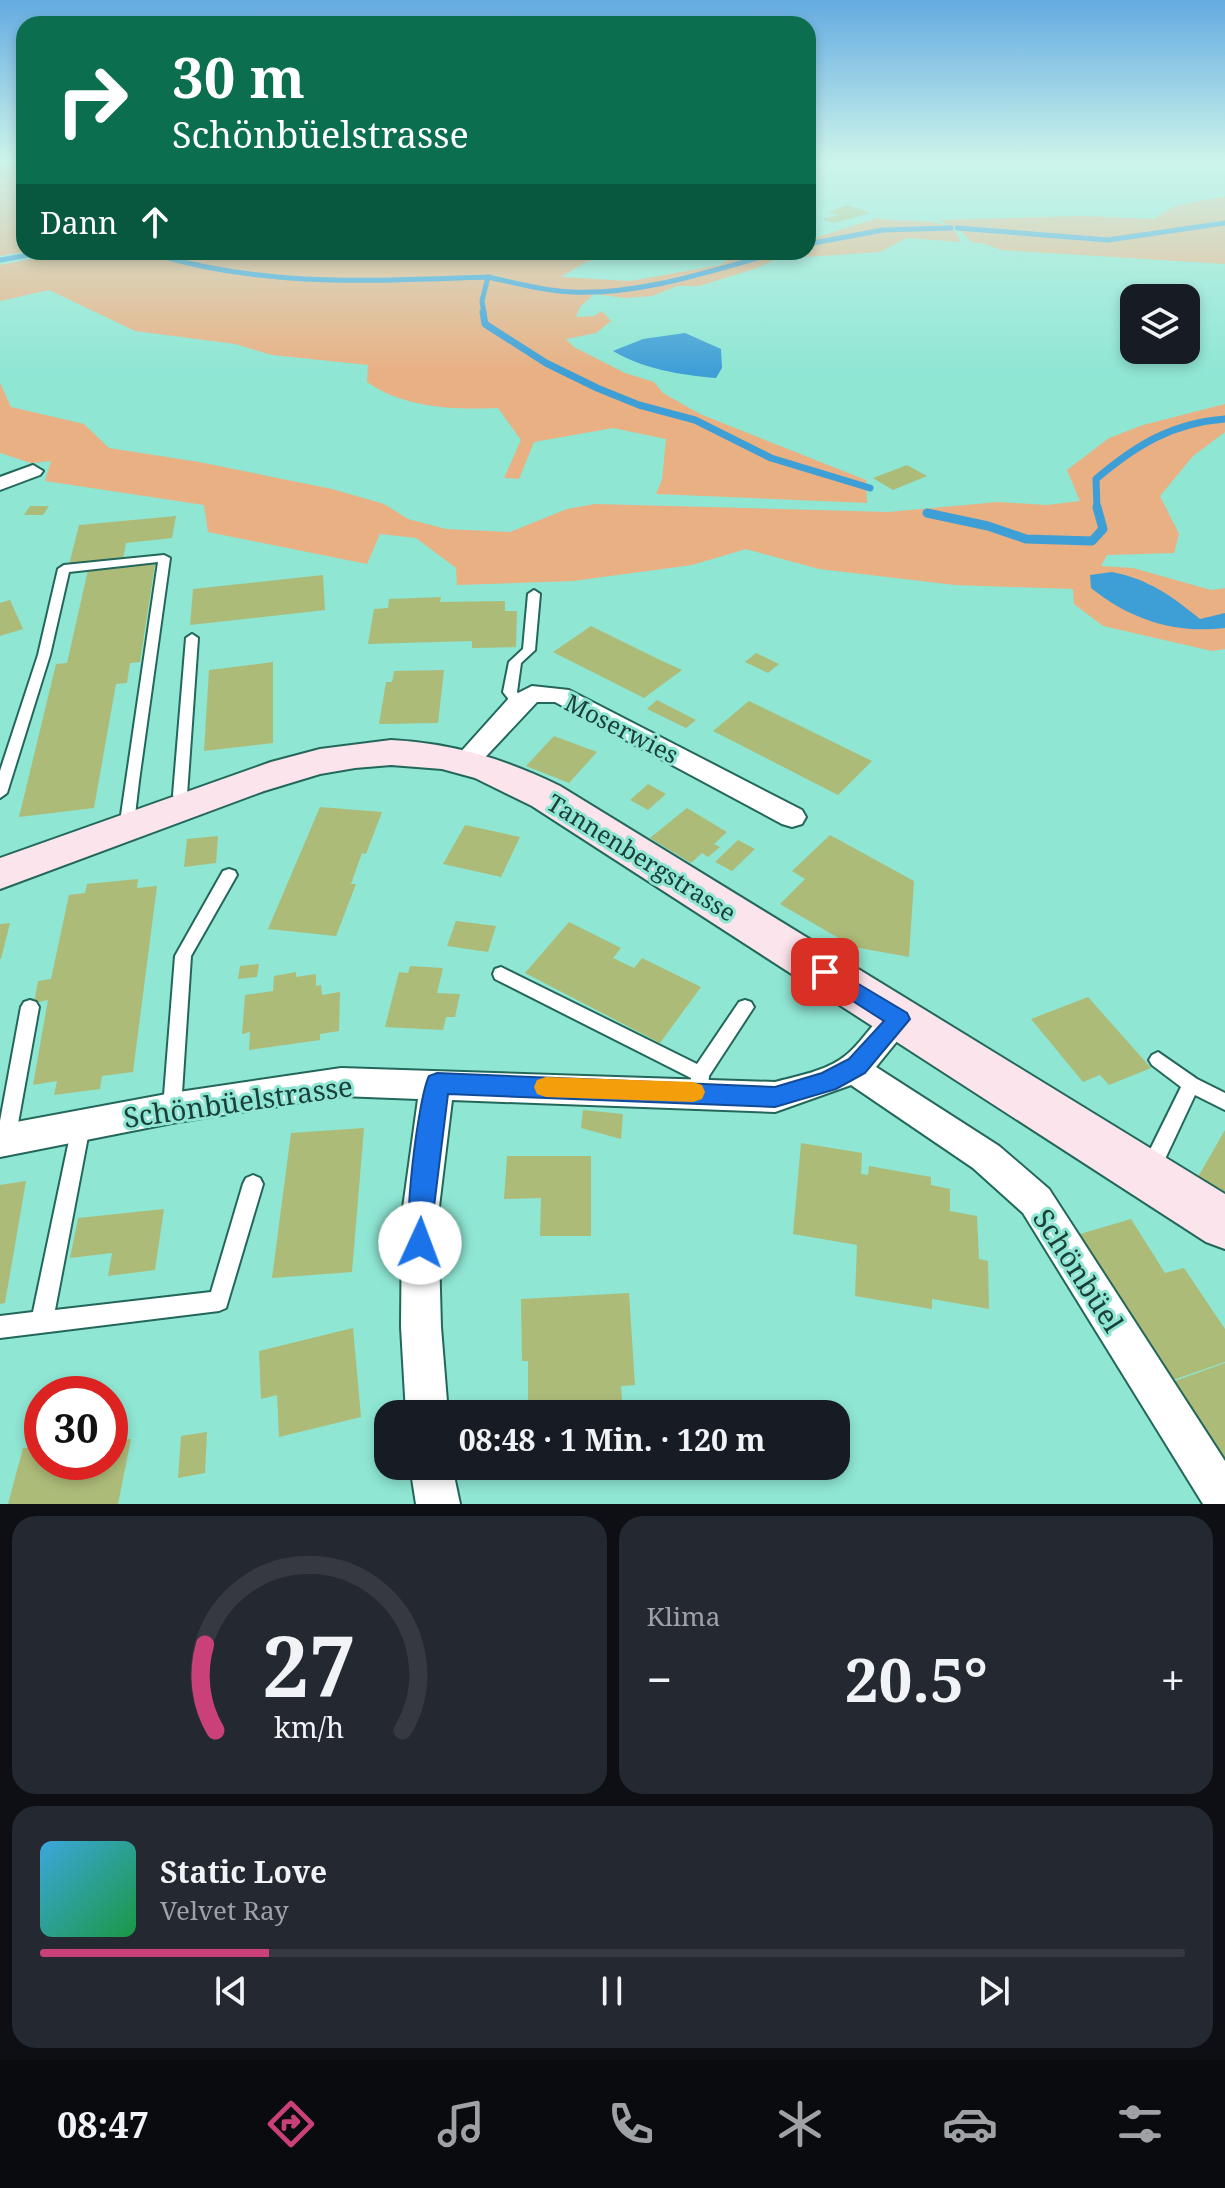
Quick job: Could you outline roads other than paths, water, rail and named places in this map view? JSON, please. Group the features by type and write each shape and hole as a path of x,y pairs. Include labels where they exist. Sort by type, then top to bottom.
{"street":[{"path":"0,484 33,471"},
{"name":"Moserwies","path":"519,703 532,694 560,695 792,817"},
{"path":"467,761 509,727 519,703"},
{"name":"Tannenbergstrasse","path":"0,874 306,765 359,754 424,753 467,761 502,773 546,796 1225,1224"},
{"path":"857,1066 899,1019"},
{"name":"Schönbüelstrasse","path":"3,1140 172,1108 341,1082 700,1083 775,1097 828,1081 857,1066"},
{"name":"Schönbüel","path":"857,1066 866,1080 986,1157 1036,1201 1225,1500"},
{"path":"426,1400 421,1327 420,1215 437,1083"},
{"path":"434,1480 438,1504"}],"lane":[{"path":"0,793 44,655 64,569 164,558 128,815 133,826"},
{"path":"519,703 510,692 515,662 529,650 534,594"},
{"path":"185,807 180,795 192,638"},
{"path":"172,1108 183,956 229,875"},
{"path":"501,974 700,1083 745,1007"},
{"path":"3,1140 30,1007"},
{"path":"1158,1060 1191,1084 1225,1102"},
{"path":"1147,1175 1191,1084"},
{"path":"42,1322 81,1125"},
{"path":"0,1327 219,1301 253,1184"}],"water":[{"path":"685,333 721,349 722,368 716,378 663,370 613,351 643,339"},
{"path":"1112,572 1137,579 1159,590 1200,619 1225,613 1225,628 1171,626 1122,609 1091,588 1090,575"}],"waterway":[{"path":"816,243 871,232"},
{"path":"1010,232 1108,240 1162,232"},
{"path":"0,260 16,257"},
{"path":"176,260 232,272 316,280 488,277"},
{"path":"488,277 551,290 599,292 677,280 750,260"},
{"path":"484,314 482,301 488,277"},
{"path":"483,312 485,324 546,363 597,388 639,405 695,420 771,458 870,488"},
{"path":"1097,509 1096,479 1140,446 1188,425 1225,419"},
{"path":"927,513 988,526 1026,539 1092,541 1103,529 1097,507"}]}
